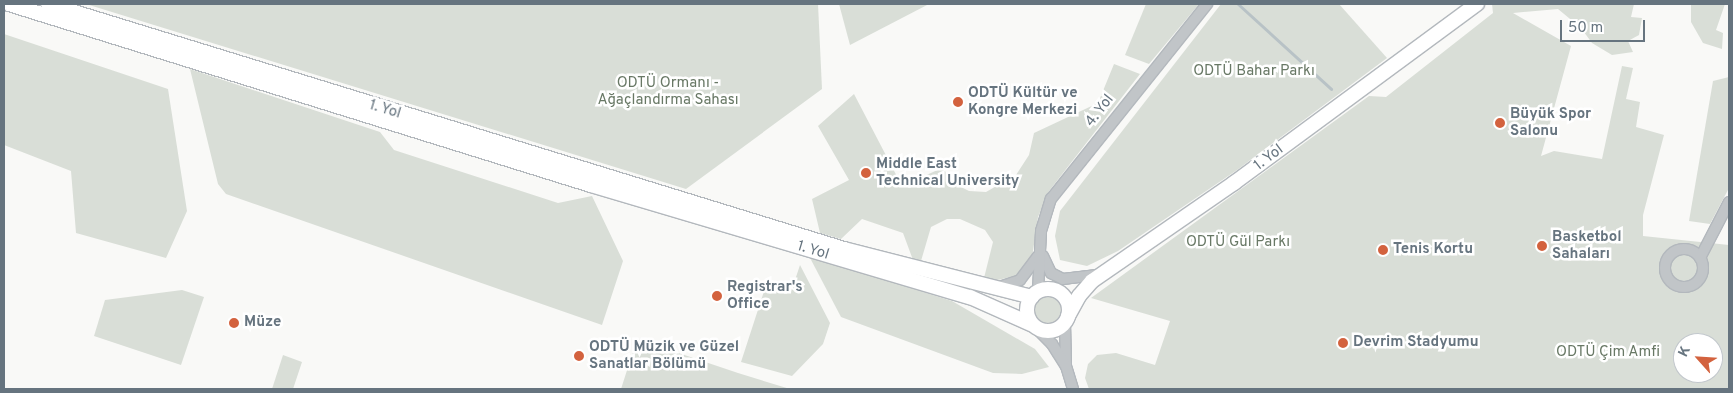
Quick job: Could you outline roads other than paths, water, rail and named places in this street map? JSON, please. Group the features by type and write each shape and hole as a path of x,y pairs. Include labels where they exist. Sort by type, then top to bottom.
{"main road":[{"name":"1. Yol","path":"9,4 175,50 593,180 784,237 970,297 1034,327"},
{"name":"1. Yol","path":"48,4 175,50"},
{"name":"1. Yol","path":"1067,320 1085,288 1103,273 1234,183 1477,4"},
{"name":"1. Yol","path":"784,237 988,288 1035,294"},
{"path":"1059,292 1068,302 1067,320 1054,331 1034,327 1027,307 1035,294 1059,292"}],"street":[{"name":"4. Yol","path":"1035,294 1045,212 1055,192 1206,4"},
{"path":"1700,258 1729,202"},
{"name":"4. Yol","path":"1041,248 1048,269 1057,277 1077,280 1103,273"},
{"name":"4. Yol","path":"988,288 1020,280 1032,267 1041,248"},
{"path":"1066,366 1067,320"},
{"path":"1034,327 1052,344 1066,366 1073,389"}],"waterway":[{"path":"1238,4 1331,89"}],"place":[{"name":"ODTÜ Kültür ve Kongre Merkezi","path":"958,102"},
{"name":"Büyük Spor Salonu","path":"1500,123"},
{"name":"Middle East Technical University","path":"866,173"},
{"name":"Basketbol Sahaları","path":"1542,246"},
{"name":"Tenis Kortu","path":"1383,250"},
{"name":"Registrar's Office","path":"717,296"},
{"name":"Müze","path":"234,323"},
{"name":"Devrim Stadyumu","path":"1343,343"},
{"name":"ODTÜ Müzik ve Güzel Sanatlar Bölümü","path":"579,356"}],"park label":[{"name":"ODTÜ Bahar Parkı","path":"1254,72"},
{"name":"ODTÜ Ormanı - Ağaçlandırma Sahası","path":"668,92"},
{"name":"ODTÜ Gül Parkı","path":"1238,243"},
{"name":"ODTÜ Çim Amfi","path":"1608,353"}]}
